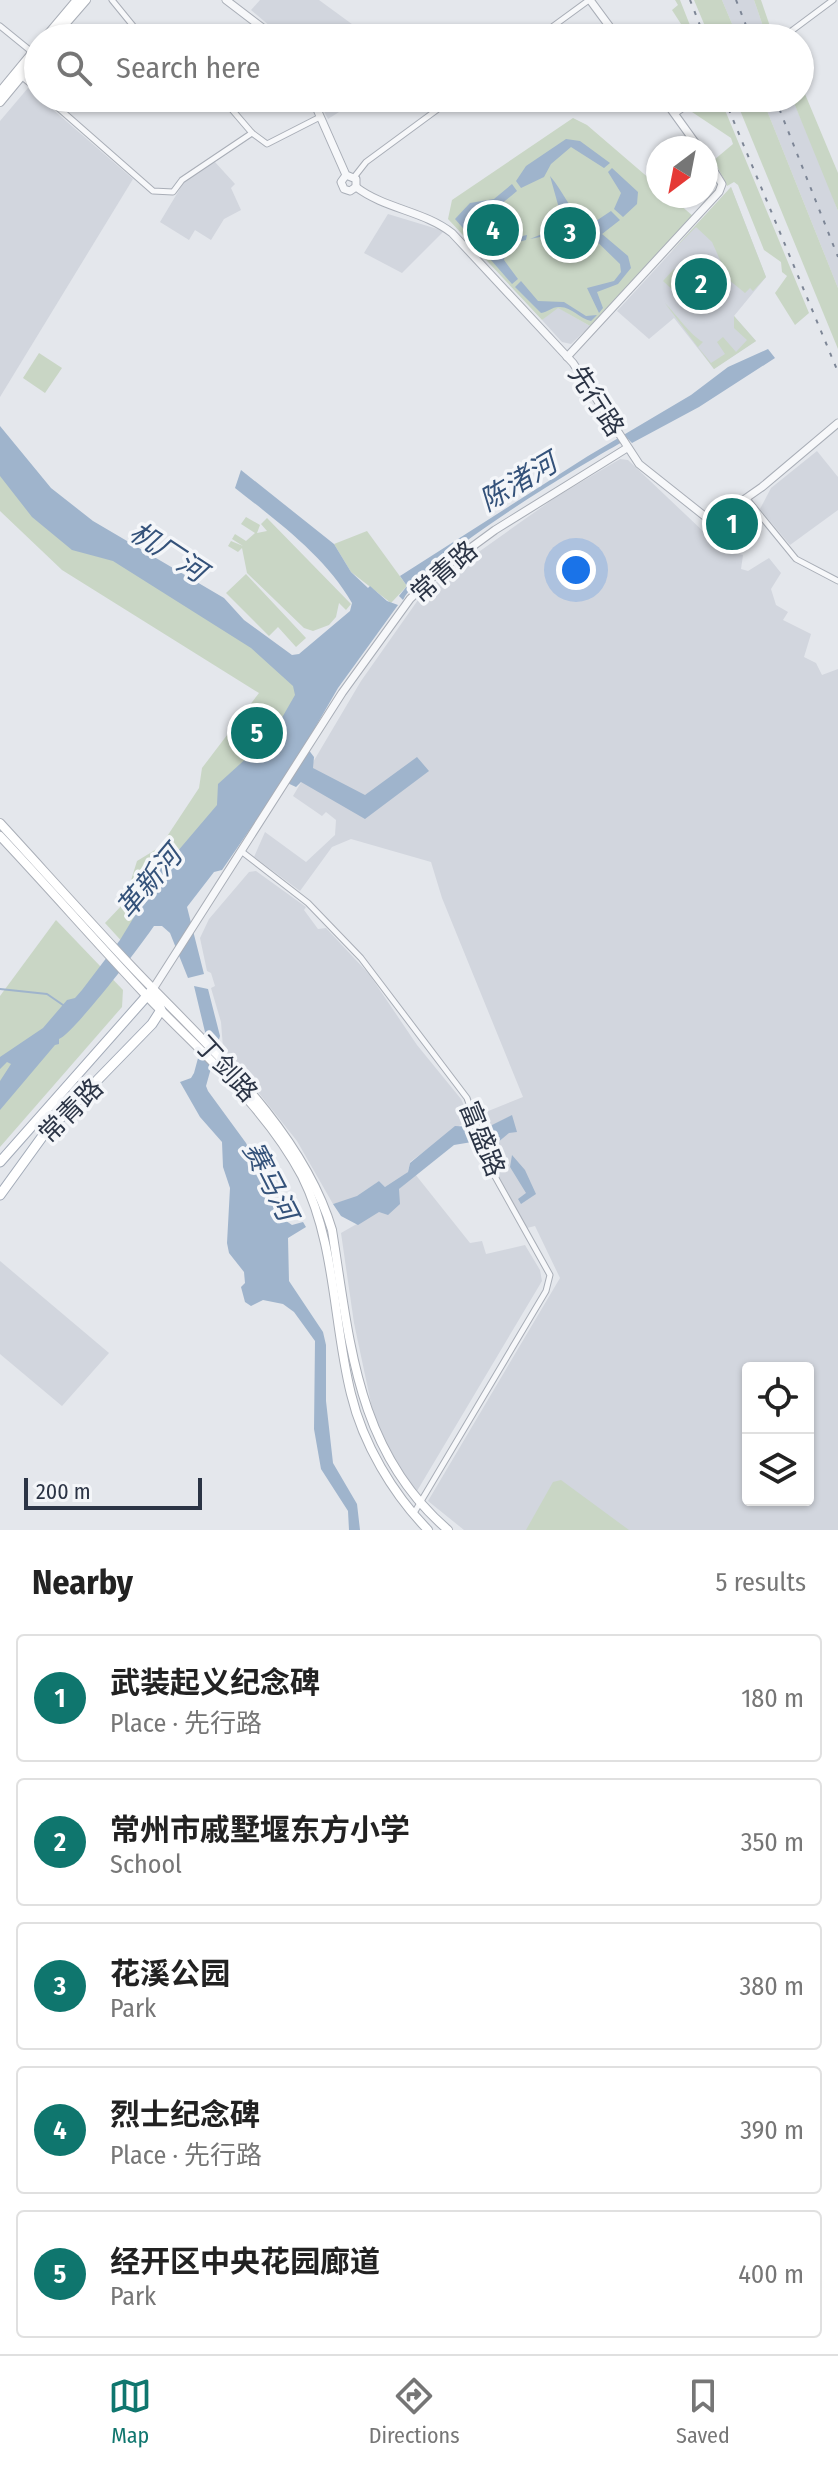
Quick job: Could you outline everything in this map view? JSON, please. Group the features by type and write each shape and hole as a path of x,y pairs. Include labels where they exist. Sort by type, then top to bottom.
{"main road":[{"path":"57,24 77,0"},
{"path":"65,24 86,0"},
{"path":"0,92 24,65"},
{"path":"0,102 24,71"},
{"name":"丁剑路","path":"0,823 128,969 219,1062 300,1157 326,1208 359,1389 377,1437 419,1504 448,1530"},
{"name":"丁剑路","path":"0,836 109,948"},
{"path":"149,991 161,1010"},
{"name":"常青路","path":"0,1162 149,991"},
{"name":"丁剑路","path":"161,1010 198,1042"},
{"name":"常青路","path":"0,1195 42,1137 106,1075 161,1010"},
{"name":"丁剑路","path":"219,1062 301,1175 323,1232 351,1396 370,1445 413,1514 428,1530"}],"street":[{"path":"112,0 132,24"},
{"path":"226,0 258,24"},
{"path":"557,24 590,0 608,24"},
{"path":"801,24 833,0"},
{"path":"0,26 24,43"},
{"path":"63,112 153,191 173,192 182,180 252,133"},
{"path":"234,112 252,133 267,144 321,116"},
{"path":"319,112 356,187"},
{"path":"350,176 434,112"},
{"path":"678,112 675,114 691,136"},
{"path":"718,175 722,184 718,193"},
{"name":"先行路","path":"350,176 341,182 344,189 350,191 356,187 375,202 441,224 452,233 567,357 639,464 712,522 747,499 838,423"},
{"path":"567,357 704,208"},
{"name":"常青路","path":"149,991 286,785 342,693 425,583 495,530 626,446"},
{"path":"747,499 796,559 838,581"},
{"name":"富盛路","path":"241,851 308,903 361,958 467,1098 481,1138 483,1155 550,1275 546,1291 413,1514"}],"shaded area":[{"path":"260,0 319,0 352,24 268,24 251,10"},
{"path":"722,0 754,0 762,24 732,24"},
{"path":"24,93 24,112 56,112 133,179 0,397 0,121"},
{"path":"324,112 339,112 328,119"},
{"path":"768,112 798,112 826,178 838,211 838,288"},
{"path":"214,161 235,184 231,188 241,210 224,219 211,240 195,230 189,240 160,222 184,182"},
{"path":"731,187 766,277 734,316 756,341 714,369 674,318 649,339 617,311 712,208 718,208 718,201"},
{"path":"388,214 444,231 402,273 364,253"},
{"path":"557,307 590,326 571,344 562,342 542,320"},
{"path":"817,451 838,477 838,510 790,545 760,509 771,488"},
{"path":"620,459 628,460 724,551 743,555 741,569 748,571 769,558 781,573 771,589 776,605 788,612 783,620 811,634 804,657 816,663 822,675 838,669 838,1530 464,1530 428,1501 560,1278 535,1226 527,1228 485,1154 487,1139 476,1116 523,1097 442,898 431,862 351,839 332,847 300,891 254,857 265,832 306,862 335,835 336,820 326,812 322,816 293,796 361,681 425,590 556,497"},
{"path":"256,871 306,907 304,910 318,929 326,928 369,974 417,1045 461,1099 470,1118 410,1162 408,1172 392,1185 385,1187 379,1181 357,1197 333,1204 297,1141 223,1048 221,1022 211,988 215,986 211,973 207,971 200,938 209,919 249,872"},
{"path":"415,1174 470,1243 482,1241 486,1254 525,1245 540,1270 542,1281 417,1491 412,1489 375,1422 354,1323 341,1233 397,1201 399,1189"},
{"path":"0,1261 109,1353 62,1406 0,1354"}],"green space":[{"path":"675,0 680,0 689,24 681,24 672,10 678,5"},
{"path":"694,0 722,0 732,24 704,24"},
{"path":"754,0 761,0 769,24 762,24"},
{"path":"692,112 726,112 809,313 795,325 775,293 787,276 782,272 781,262 764,250 738,185 734,182 727,186 718,168 718,157 733,144 731,138"},
{"path":"741,112 768,112 838,288 838,349"},
{"path":"798,112 813,112 838,173 838,211"},
{"path":"573,118 587,125 646,176 646,208 684,208 694,217 590,326 558,308 542,320 448,219 452,200"},
{"path":"731,187 766,277 753,291 750,288 745,293 729,280 712,242 696,227 671,252 712,208 718,208 718,201"},
{"path":"674,269 697,289 686,302 663,281"},
{"path":"665,303 703,342 698,347 711,363 725,354 717,342 723,337 736,352 747,340 734,328 734,316 756,341 714,369"},
{"path":"39,353 62,368 45,393 23,378"},
{"path":"0,461 307,687 126,946 105,923 124,903 137,861 160,847 199,788 202,768 259,693 62,570 0,511"},
{"path":"246,517 260,525 257,533 267,531 261,524 267,518 351,604 346,610 339,603 336,617 329,625 313,631 304,628 247,573 242,548 238,552 228,546 231,541 243,546 232,539 235,534 246,541 255,533 241,524"},
{"path":"367,531 407,586 391,603 351,572 334,544"},
{"path":"246,574 306,638 296,647 278,627 269,636 226,593"},
{"path":"56,920 123,990 122,1007 0,1147 0,996"},
{"path":"561,1480 629,1530 526,1530 553,1482"}],"water":[{"path":"566,139 580,141 610,163 604,168 571,147 551,164 544,177 521,188 516,181 526,166"},
{"path":"612,168 638,192 637,204 623,217 614,209 621,193 608,172"},
{"path":"550,176 584,222 581,226 565,223 555,234 530,239 554,229 562,219"},
{"path":"512,184 517,191 476,225 498,252 513,238 527,235 526,240 512,246 505,255 504,260 518,279 512,284 455,219 470,203 494,199"},
{"path":"611,211 620,220 602,234 628,256 631,268 618,284 597,292 603,308 599,313 587,288 614,281 621,272 620,264 584,229"},
{"path":"521,281 538,301 564,302 586,316 597,315 591,321 560,307 541,313 515,287"},
{"path":"768,349 775,358 699,407 632,443 628,439 542,490 440,561 403,600 399,596 407,586 400,576 588,456 691,395 728,367"},
{"path":"0,426 51,488 93,521 224,598 244,620 292,655 299,654 350,611 352,603 314,555 235,488 241,470 334,544 351,572 368,588 370,586 387,601 398,605 338,688 305,745 314,757 313,768 365,795 417,757 429,771 365,819 301,782 296,787 283,781 222,870 214,872 187,907 204,974 188,978 170,933 162,926 154,926 123,968 0,1110 0,1081 11,1064 7,1062 0,1069 0,1057 43,1028 67,1000 75,998 82,990 120,940 148,894 155,870 177,852 217,805 218,784 272,735 295,695 293,686 251,648 113,561 72,550 32,517 0,476"},
{"path":"194,986 208,989 220,1036 206,1086 208,1091 246,1143 282,1218 292,1225 303,1222 306,1227 288,1238 289,1281 323,1332 333,1463 357,1504 360,1530 349,1530 348,1511 321,1469 314,1429 315,1341 294,1312 283,1304 263,1300 251,1306 245,1302 241,1287 245,1283 244,1272 229,1253 230,1188 223,1167 222,1142 200,1117 180,1082 191,1078 194,1073 205,1032"},
{"path":"512,1115 517,1132 509,1133 497,1143 490,1126"},
{"path":"455,1126 474,1127 478,1141 454,1145 399,1189 400,1204 388,1215 379,1212 358,1225 341,1216 333,1204 357,1196 379,1181 385,1187 408,1172 410,1163"},
{"path":"512,1155 525,1170 536,1194 521,1204 518,1199 526,1193 510,1167"}],"waterway":[{"path":"0,989 47,994 63,1005"}],"railway":[{"path":"690,0 699,24"},
{"path":"736,0 745,24"},
{"path":"730,112 838,372"},
{"path":"781,112 838,257"}],"place":[{"name":"烈士纪念碑","path":"493,230"},
{"name":"花溪公园","path":"570,233"},
{"name":"常州市戚墅堰东方小学","path":"701,284"},
{"name":"武装起义纪念碑","path":"732,524"},
{"name":"经开区中央花园廊道","path":"257,733"}],"water label":[{"name":"陈渚河","path":"518,482"},
{"name":"机厂河","path":"168,552"},
{"name":"革新河","path":"149,882"},
{"name":"赛马河","path":"270,1181"}]}
